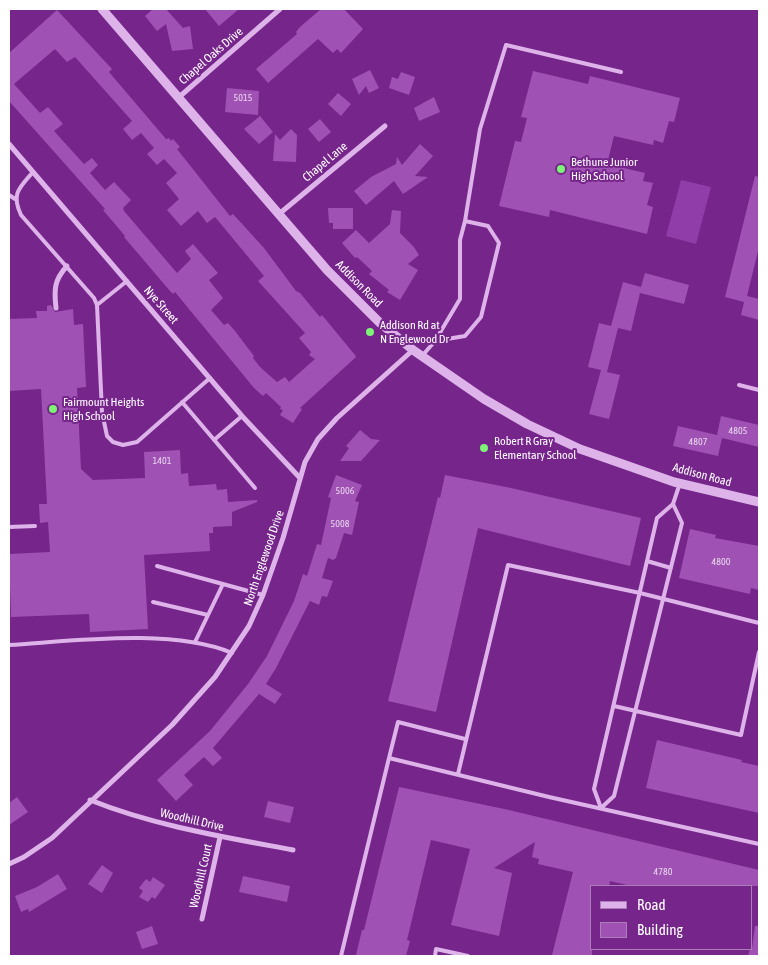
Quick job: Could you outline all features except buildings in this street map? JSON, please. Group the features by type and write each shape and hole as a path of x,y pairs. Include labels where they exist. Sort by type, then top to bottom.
{"street":[{"name":"Addison Road","path":"102,9 352,297 413,350 484,399 531,426 580,449 680,483 759,502"},
{"name":"Chapel Oaks Drive","path":"178,98 280,9"},
{"name":"Chapel Lane","path":"279,214 385,126"},
{"name":"Nye Street","path":"9,144 242,416 300,478"},
{"path":"56,308 55,284 57,276 67,266"},
{"name":"North Englewood Drive","path":"9,864 24,857 52,838 172,724 215,677 249,626 263,595 283,538 300,478 311,451 325,430 413,350"},
{"name":"Woodhill Drive","path":"90,800 144,819 220,837 293,850"},
{"name":"Woodhill Court","path":"202,919 220,837"}],"lane":[{"path":"422,356 435,340 460,299 460,240 465,221 480,129 506,45 621,72"},
{"path":"15,199 18,189 33,172"},
{"path":"9,195 15,199 21,215 67,266 94,298 97,305 102,412 107,436 113,442 123,446 137,442 210,378"},
{"path":"435,340 465,336 481,317 500,243 488,226 465,221"},
{"path":"97,305 127,281"},
{"path":"739,385 759,390"},
{"path":"182,402 254,488"},
{"path":"214,440 242,416"},
{"path":"601,808 594,789 657,518 673,504 680,483"},
{"path":"601,808 614,796 682,523 673,504"},
{"path":"9,527 35,526"},
{"path":"647,561 671,568"},
{"path":"458,774 508,565 640,593 759,623"},
{"path":"157,566 263,595"},
{"path":"195,642 223,584"},
{"path":"153,602 208,615"},
{"path":"9,644 107,639 195,642 213,645 232,653"},
{"path":"614,706 741,735 759,652"},
{"path":"341,956 398,722 465,739"},
{"path":"389,758 759,844"},
{"path":"434,956 436,948 468,956"}],"shaded area":[{"path":"681,180 711,187 696,244 666,236"}],"place":[{"name":"Bethune Junior High School","path":"561,169"},
{"name":"Addison Rd at N Englewood Dr","path":"370,332"},
{"name":"Fairmount Heights High School","path":"53,409"},
{"name":"Robert R Gray Elementary School","path":"484,448"}]}
